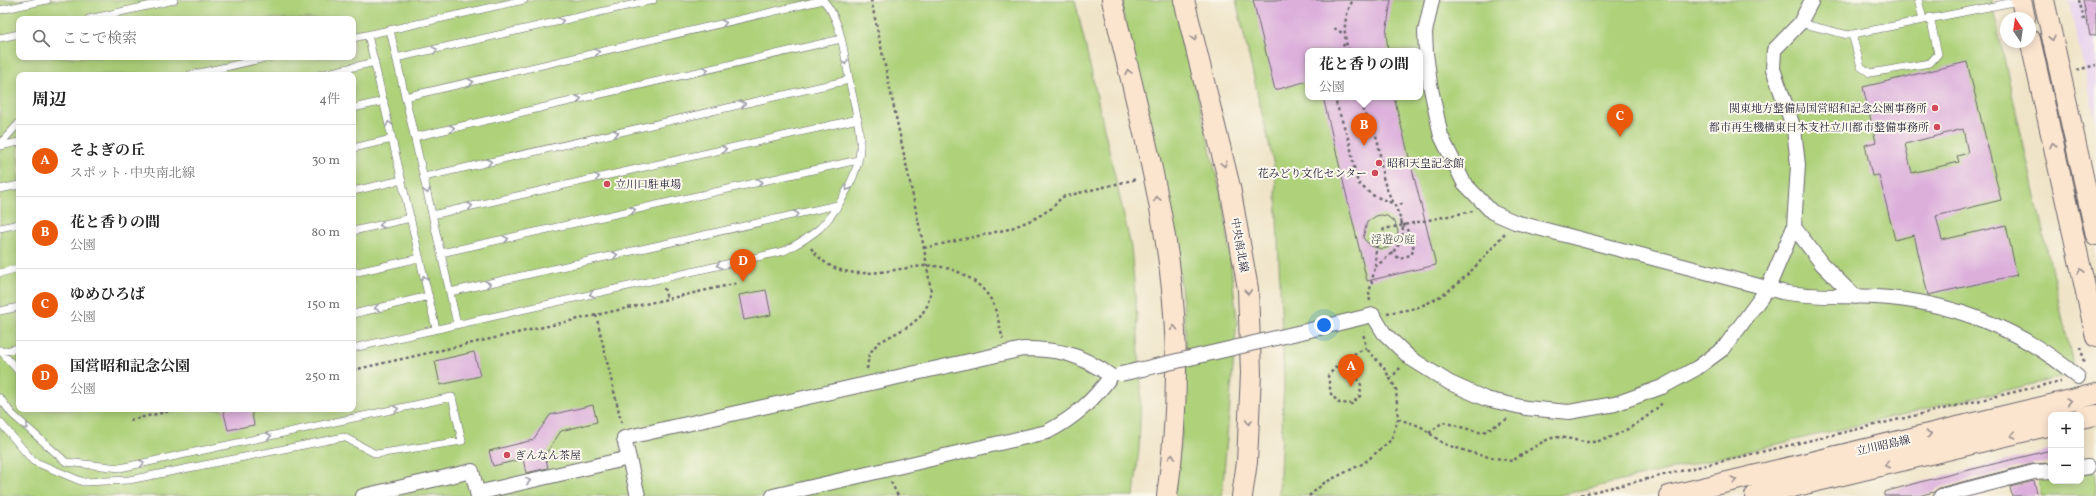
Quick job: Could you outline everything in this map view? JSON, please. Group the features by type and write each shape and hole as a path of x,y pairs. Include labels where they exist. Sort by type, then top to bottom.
{"main road":[{"path":"1112,0 1152,175 1169,264 1177,389 1167,496"},
{"name":"中央南北線","path":"1184,0 1230,187 1248,289 1251,373 1247,462 1242,496"},
{"path":"2022,0 2024,12"},
{"path":"2044,0 2096,235"},
{"path":"2032,48 2088,341"},
{"name":"立川昭島線","path":"1669,496 2096,394"},
{"path":"2084,417 2096,415"},
{"name":"立川昭島線","path":"1756,496 2048,426"}],"street":[{"path":"1432,0 1425,32 1426,53 1430,84 1440,136 1464,183 1492,212 1515,222 1768,288 1811,296 1914,301 1972,316 2026,340 2054,358 2078,377"},
{"path":"773,496 1047,432 1080,412 1116,375 1373,315 1384,333 1410,358 1450,383 1486,399 1518,406 1569,412 1615,404 1668,384 1697,368 1724,348 1768,288 1794,227 1798,165 1794,129 1773,69 1774,50 1800,23 1812,0"},
{"path":"1794,227 1822,264 1855,297"},
{"path":"638,496 624,438 1022,349 1043,349 1066,352 1090,361 1116,375"},
{"path":"362,496 472,471 477,495 629,458"},
{"path":"1941,496 2034,472 2048,471"}],"lane":[{"path":"0,10 46,0"},
{"path":"102,16 174,0"},
{"path":"356,37 524,0"},
{"path":"396,58 653,0"},
{"path":"356,347 784,251 805,240 820,227 837,205 851,182 858,160 860,144 858,119 836,18 823,0 405,97"},
{"path":"1852,34 1861,67 1870,73 1930,62 1938,54 1926,18 1918,0"},
{"path":"1800,23 1848,35 1926,18 2022,0"},
{"path":"390,30 457,324"},
{"path":"0,38 16,35"},
{"path":"368,35 436,329"},
{"path":"414,137 841,39"},
{"path":"203,72 257,60"},
{"path":"332,72 375,62"},
{"path":"424,177 849,80"},
{"path":"356,107 384,101"},
{"path":"432,215 858,119"},
{"path":"0,145 16,126"},
{"path":"356,147 392,140"},
{"path":"0,145 16,142"},
{"path":"441,253 858,160"},
{"path":"356,190 402,180"},
{"path":"0,189 16,186"},
{"path":"450,292 837,205"},
{"path":"356,230 411,218"},
{"path":"0,228 16,225"},
{"path":"356,272 420,258"},
{"path":"0,273 16,269"},
{"path":"356,313 429,296"},
{"path":"0,311 16,308"},
{"path":"1,351 16,348"},
{"path":"1,351 16,368"},
{"path":"0,398 12,414 66,462 120,468 452,397 462,441 376,454 344,437 129,480 82,482 33,461 0,422"}],"path":[{"path":"870,383 867,364 869,354 878,343 909,326 920,317 927,306 931,291 925,266 924,248 871,0"},
{"path":"1348,48 1345,35 1345,19 1353,0"},
{"path":"2079,0 2084,20"},
{"path":"1334,28 1345,35"},
{"path":"1341,48 1346,42"},
{"path":"2077,70 2096,65"},
{"path":"1335,100 1350,144 1358,183 1372,195 1394,205 1405,203"},
{"path":"1360,100 1361,109 1375,133 1379,145 1381,173 1399,217 1414,241 1412,254 1400,259 1391,253"},
{"path":"924,248 1009,229 1034,219 1052,208 1062,197 1152,175"},
{"path":"1372,280 1375,268 1376,248 1384,229 1473,211 1492,212"},
{"path":"1375,268 1398,246 1403,237 1399,217"},
{"path":"1388,313 1423,305 1468,275 1515,222"},
{"path":"805,240 816,255 826,264 846,271 868,274 925,266 949,269 964,274 977,283 990,298 996,314 1006,352"},
{"path":"356,369 738,283"},
{"path":"596,315 624,438"},
{"path":"1310,496 1324,483 1364,463 1391,440 1398,418 1396,389 1384,368 1366,348 1360,318"},
{"path":"1575,496 2078,377 2083,375 2088,341"},
{"path":"1357,378 1362,385 1360,396 1352,404 1339,403 1331,394 1328,376 1342,360 1366,348"},
{"path":"1398,418 1420,426 1444,444 1479,455 1512,461 1538,444 1554,438 1590,443 1617,436 1632,425 1650,416 1663,402 1668,384"},
{"path":"1429,433 1443,422 1482,433 1507,421 1518,406"},
{"path":"130,420 166,412"}],"shaded area":[{"path":"2068,0 2096,0 2096,123 2084,68"}],"green space":[{"path":"0,0 1075,0 1131,247 1141,391 1139,449 1134,496 0,496"},
{"path":"1120,0 1175,0 1225,212 1237,320 1222,496 1174,496 1184,412 1186,370 1185,327 1181,286 1168,203"},
{"path":"1236,0 1991,0 2000,40 2000,48 2002,48 2075,374 1557,496 1279,496 1284,381 1275,170"},
{"path":"2096,472 2096,496 2041,496 2038,478 2048,477 2048,484 2084,484 2084,473"}],"building":[{"path":"1253,0 1391,0 1386,33 1388,48 1305,48 1305,82 1275,90"},
{"path":"2083,0 2096,0 2096,35 2090,36"},
{"path":"1967,62 2001,200 1936,216 1942,240 2006,225 2017,275 1928,295 1914,235 1895,240 1879,175 1872,176 1865,145 1876,142 1863,87","holes":["1963,129 1968,153 1957,156 1959,162 1912,173 1905,144"]},
{"name":"浮遊の庭","path":"1324,100 1395,100 1436,265 1367,281","holes":["1376,216 1387,216 1395,222 1398,232 1395,242 1387,248 1381,249 1371,246 1363,238 1367,222"]},
{"path":"766,290 771,315 744,320 739,295"},
{"path":"474,352 480,376 440,385 435,361"},
{"path":"593,405 597,422 561,431 545,455 548,468 526,473 523,459 493,466 489,451 533,440 550,415"},
{"path":"224,412 252,412 254,425 228,430"},
{"path":"2048,451 2048,463 2032,464 1939,488 1934,492 1918,496 1884,496 1884,492"},
{"path":"2034,481 2038,496 2012,496 2010,487"}],"place":[{"name":"関東地方整備局国営昭和記念公園事務所","path":"1935,108"},
{"name":"都市再生機構東日本支社立川都市整備事務所","path":"1937,127"},
{"name":"ゆめひろば","path":"1620,137"},
{"name":"花と香りの間","path":"1364,146"},
{"name":"昭和天皇記念館","path":"1379,163"},
{"name":"花みどり文化センター","path":"1375,173"},
{"name":"立川口駐車場","path":"607,184"},
{"name":"国営昭和記念公園","path":"743,282"},
{"name":"そよぎの丘","path":"1351,387"},
{"name":"ぎんなん茶屋","path":"507,455"}]}
